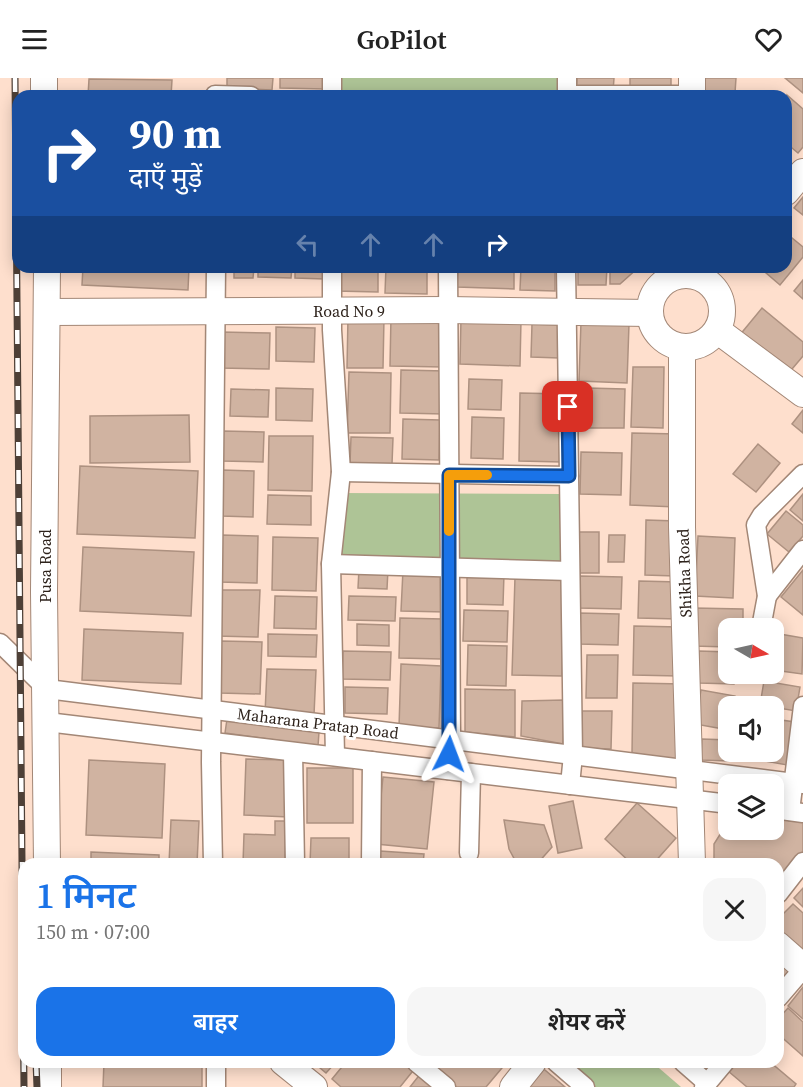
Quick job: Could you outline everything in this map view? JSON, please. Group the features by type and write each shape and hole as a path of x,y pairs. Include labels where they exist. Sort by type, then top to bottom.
{"street":[{"path":"567,90 692,90"},
{"path":"792,185 803,172"},
{"name":"Pusa Road","path":"47,858 47,690 44,592 48,273"},
{"path":"213,858 216,273"},
{"path":"332,273 332,311 342,472 331,564 335,756"},
{"path":"448,273 451,739 448,770"},
{"path":"566,273 573,755 570,785"},
{"path":"703,273 720,300 721,320 717,330 702,344 682,348 672,345 656,332 650,313 655,293 661,285 680,275 703,273"},
{"name":"Road No 9","path":"48,312 448,310 650,313"},
{"path":"717,330 803,394"},
{"name":"Shikha Road","path":"682,348 682,527 694,858"},
{"path":"342,472 569,476"},
{"path":"763,618 767,596 756,525 762,515 803,474"},
{"path":"767,596 803,550"},
{"path":"331,564 570,571"},
{"path":"0,643 47,690"},
{"name":"Maharana Pratap Road","path":"47,690 798,783"},
{"path":"789,811 798,783 803,706"},
{"name":"Maharana Pratap Road","path":"47,722 718,803"},
{"path":"293,752 295,858"},
{"path":"371,858 372,761"},
{"path":"469,853 471,773"},
{"path":"784,886 803,862"},
{"path":"784,951 803,968 784,991"},
{"path":"48,1068 48,1087"},
{"path":"216,1068 216,1087"},
{"path":"290,1068 314,1087"},
{"path":"423,1068 446,1087"},
{"path":"513,1087 528,1068"},
{"path":"563,1068 585,1087"},
{"path":"689,1068 705,1085 720,1068"}],"green space":[{"path":"335,78 559,78 559,90 334,90"},
{"path":"338,493 563,494 562,568 338,567"},
{"path":"570,1068 659,1068 681,1087 593,1087"}],"building":[{"path":"227,78 273,78 272,90 227,88"},
{"path":"280,78 325,78 325,89 280,88"},
{"path":"577,78 614,78 613,90 576,90"},
{"path":"630,78 671,78 671,90 630,89"},
{"path":"695,78 736,78 735,90 695,90"},
{"path":"785,78 803,78 803,93"},
{"path":"89,79 172,80 171,90 88,90"},
{"path":"792,99 803,109 803,147 798,153 792,148"},
{"path":"803,197 803,215 794,208"},
{"path":"792,238 803,247 803,257 792,270"},
{"path":"83,273 189,273 188,290 82,285"},
{"path":"234,273 253,273 253,278 234,278"},
{"path":"258,273 291,273 291,278 258,277"},
{"path":"295,273 325,273 325,279 295,278"},
{"path":"336,273 378,273 378,292 335,291"},
{"path":"386,273 427,273 427,294 385,293"},
{"path":"458,273 514,273 514,289 457,287"},
{"path":"521,273 555,273 555,291 520,290"},
{"path":"578,273 607,273 606,285 578,285"},
{"path":"610,273 632,273 620,284 610,284"},
{"path":"766,273 790,273 780,285"},
{"path":"803,280 803,299 794,291"},
{"path":"762,308 803,342 803,356 787,375 739,336"},
{"path":"391,316 445,318 443,367 390,366"},
{"path":"348,317 384,318 383,368 347,368"},
{"path":"461,318 521,320 520,366 460,364"},
{"path":"581,322 629,324 627,383 579,381"},
{"path":"532,324 560,325 559,358 531,357"},
{"path":"276,327 315,328 314,362 276,361"},
{"path":"221,332 270,333 269,369 220,368"},
{"path":"633,367 664,367 663,428 631,427"},
{"path":"401,370 445,371 444,414 400,413"},
{"path":"349,372 391,373 390,433 347,433"},
{"path":"469,379 502,380 501,410 468,409"},
{"path":"276,388 313,389 312,421 276,420"},
{"path":"587,388 625,389 624,428 586,428"},
{"path":"231,389 269,390 268,417 230,416"},
{"path":"520,393 564,394 562,462 519,461"},
{"path":"803,410 803,433 792,424"},
{"path":"189,415 190,462 90,463 90,416"},
{"path":"472,417 504,418 503,459 471,458"},
{"path":"403,419 440,420 439,460 402,459"},
{"path":"223,431 264,432 263,462 222,461"},
{"path":"632,433 677,434 676,507 630,505"},
{"path":"269,436 313,436 312,491 268,490"},
{"path":"351,437 393,438 392,464 350,463"},
{"path":"758,444 780,463 756,492 733,474"},
{"path":"581,452 622,453 621,495 580,494"},
{"path":"80,466 198,471 195,538 77,534"},
{"path":"222,470 254,471 253,517 221,516"},
{"path":"803,494 803,521 790,510"},
{"path":"268,495 311,496 311,525 267,524"},
{"path":"786,511 803,525 803,536 789,552 767,534"},
{"path":"646,520 676,521 675,576 645,575"},
{"path":"578,532 599,532 599,573 577,573"},
{"path":"222,535 258,536 257,583 220,582"},
{"path":"609,535 625,535 624,562 608,562"},
{"path":"698,536 735,538 733,598 695,596"},
{"path":"273,537 318,538 316,591 272,590"},
{"path":"83,547 194,552 191,616 80,611"},
{"path":"359,569 388,569 387,589 358,588"},
{"path":"403,570 446,571 445,612 401,611"},
{"path":"803,570 803,615 781,597"},
{"path":"467,573 504,574 503,605 467,604"},
{"path":"580,576 622,577 621,609 579,608"},
{"path":"515,577 565,578 562,676 512,675"},
{"path":"639,581 679,582 678,619 638,618"},
{"path":"217,590 260,590 258,637 216,636"},
{"path":"275,596 317,597 316,629 274,628"},
{"path":"349,596 396,597 395,621 348,620"},
{"path":"694,608 743,609 743,618 718,618 718,647 693,646"},
{"path":"464,610 508,611 507,642 463,641"},
{"path":"579,613 619,614 618,645 579,644"},
{"path":"400,618 442,619 441,659 399,658"},
{"path":"357,624 389,625 389,646 357,645"},
{"path":"634,626 679,627 678,676 633,675"},
{"path":"84,629 183,633 181,684 82,680"},
{"path":"268,634 317,635 316,657 268,656"},
{"path":"784,635 803,638 802,674 784,671"},
{"path":"221,641 262,642 260,694 220,693"},
{"path":"468,645 507,646 506,686 467,685"},
{"path":"343,651 391,652 390,680 342,679"},
{"path":"699,651 718,652 718,684 699,683"},
{"path":"587,655 618,655 617,698 586,698"},
{"path":"401,664 441,666 439,728 399,727"},
{"path":"267,669 316,670 314,715 265,714"},
{"path":"633,683 683,684 684,762 632,754"},
{"path":"764,684 800,687 796,711 784,709 784,696 762,696"},
{"path":"345,687 388,688 387,714 345,713"},
{"path":"465,689 515,690 515,737 465,732"},
{"path":"701,690 735,696 718,696 718,728 695,724"},
{"path":"564,700 563,744 521,736 522,701"},
{"path":"582,711 612,711 611,749 581,748"},
{"path":"227,719 319,732 318,746 225,733"},
{"path":"784,720 795,722 787,765 771,762 784,762"},
{"path":"702,739 718,740 718,761 701,760"},
{"path":"246,759 291,760 289,817 244,815"},
{"path":"89,760 165,764 162,838 86,835"},
{"path":"307,768 353,768 353,823 307,823"},
{"path":"383,777 434,782 427,849 376,844"},
{"path":"784,786 789,787 786,805 784,805"},
{"path":"573,801 582,848 558,853 549,806"},
{"path":"637,803 676,838 658,858 626,858 605,839"},
{"path":"784,816 803,822 803,854 784,878 784,858 714,858 714,844 718,838 718,840 784,840"},
{"path":"171,820 199,821 197,858 169,858"},
{"path":"504,820 544,825 552,847 542,858 514,858 509,849"},
{"path":"275,821 286,821 285,858 243,858 244,834 275,835"},
{"path":"311,838 349,838 349,858 310,858"},
{"path":"380,851 424,854 424,858 379,858"},
{"path":"91,852 159,855 159,858 91,858"},
{"path":"803,888 803,907 794,898"},
{"path":"793,904 803,913 803,960 784,943 784,913"},
{"path":"784,967 793,974 784,985"},
{"path":"803,987 803,1019 788,1006"},
{"path":"788,1008 803,1022 803,1056 784,1039 784,1012"},
{"path":"104,1068 202,1068 202,1087 103,1087"},
{"path":"320,1068 331,1068 326,1073"},
{"path":"341,1068 415,1068 400,1087 341,1087 332,1079"},
{"path":"432,1068 502,1068 486,1087 455,1087"},
{"path":"537,1068 543,1068 565,1087 521,1087"},
{"path":"698,1068 708,1068 704,1073"},
{"path":"730,1068 777,1068 796,1084 794,1087 747,1087 728,1071"},
{"path":"421,1073 438,1087 410,1087"}],"railway":[{"path":"15,78 15,90"},
{"path":"17,273 22,858"},
{"path":"24,1068 24,1087"},
{"path":"36,1068 37,1087"}],"slow traffic":[{"path":"449,531 449,475 487,475"}],"route":[{"path":"449,754 451,739 449,475 569,476 568,407"}]}
